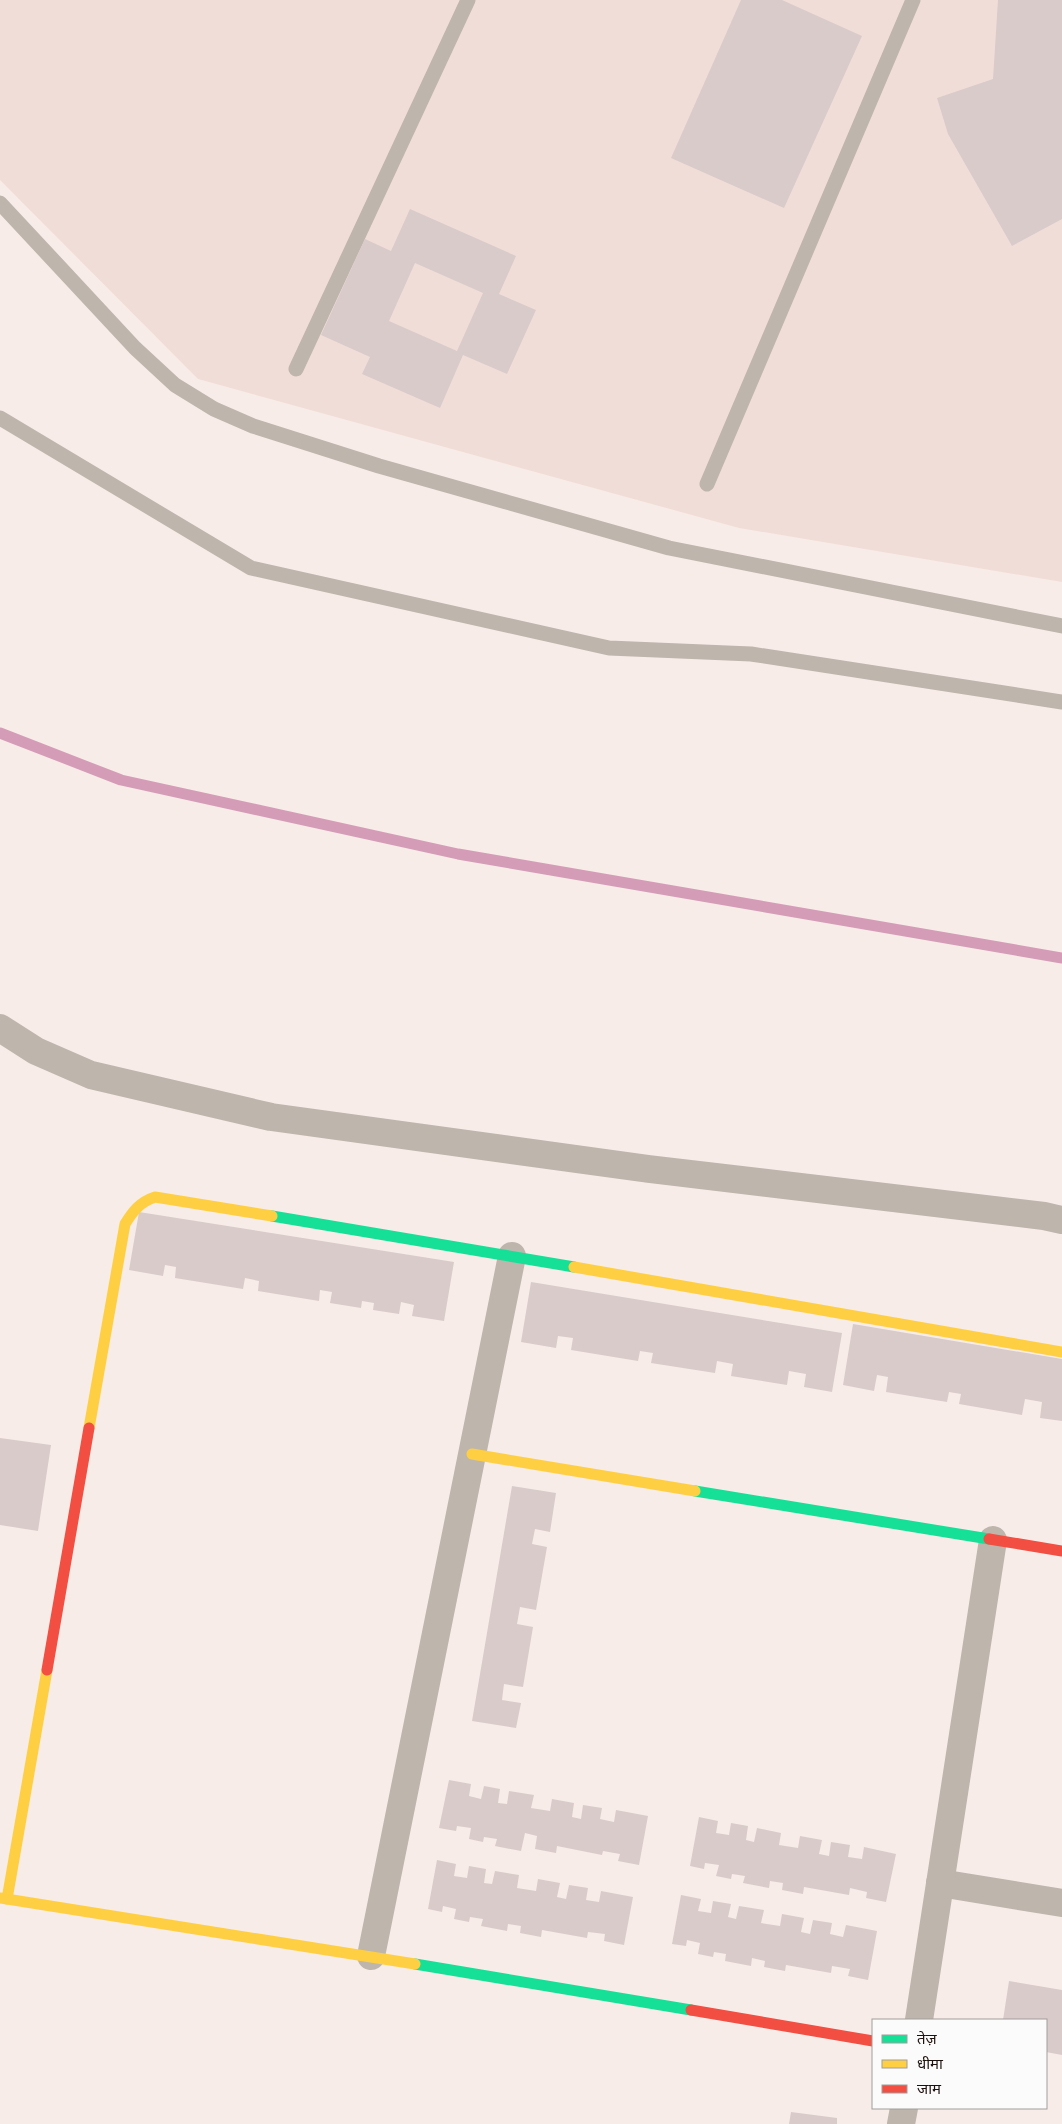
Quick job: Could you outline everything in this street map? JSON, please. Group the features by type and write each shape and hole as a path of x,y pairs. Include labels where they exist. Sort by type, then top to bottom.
{"street":[{"path":"0,1028 36,1051 91,1075 272,1117 639,1168 1044,1216 1062,1220"},
{"path":"872,2041 371,1956 3,1899 126,1224 136,1207 144,1200 155,1197 512,1256 1062,1352"},
{"path":"371,1956 512,1256"},
{"path":"472,1454 1062,1551"},
{"path":"918,2019 993,1540"},
{"path":"940,1883 1062,1903"},
{"path":"901,2124 904,2109"}],"lane":[{"path":"296,369 468,0"},
{"path":"708,484 913,0"},
{"path":"0,203 135,348 175,385 214,409 253,426 378,466 668,548 1062,626"},
{"path":"0,418 250,568 609,648 751,654 1062,702"}],"shaded area":[{"path":"0,0 1062,0 1062,582 739,528 198,379 0,180"}],"building":[{"path":"741,0 782,0 862,36 784,208 671,158"},
{"path":"998,0 1062,0 1062,219 1012,246 948,134 937,98 993,79"},
{"path":"410,209 516,256 499,294 536,310 507,374 463,355 440,408 362,374 370,357 321,335 365,239 391,251","holes":["415,263 483,293 457,351 389,321"]},
{"path":"139,1212 454,1262 444,1321 412,1316 414,1305 401,1302 399,1314 373,1310 374,1303 362,1301 361,1308 330,1303 332,1292 320,1290 319,1301 258,1291 259,1281 245,1278 243,1289 175,1278 176,1267 165,1265 163,1276 129,1270"},
{"path":"531,1282 842,1333 832,1392 804,1387 806,1374 789,1371 787,1385 731,1376 733,1364 717,1361 715,1373 651,1363 653,1353 640,1351 638,1361 571,1350 573,1338 558,1336 556,1348 521,1342"},
{"path":"853,1324 1062,1359 1062,1421 1040,1418 1042,1402 1025,1399 1022,1415 959,1404 961,1394 949,1392 947,1402 886,1392 888,1377 877,1375 874,1391 843,1385"},
{"path":"0,1438 51,1445 38,1531 0,1525"},
{"path":"512,1486 556,1493 550,1532 535,1529 532,1544 547,1547 536,1610 520,1607 517,1624 533,1627 523,1687 504,1684 502,1700 521,1703 516,1728 472,1721"},
{"path":"449,1780 471,1784 469,1796 481,1799 484,1786 500,1789 498,1803 507,1804 509,1791 534,1795 531,1808 550,1811 552,1799 574,1803 572,1817 581,1819 583,1805 602,1808 600,1819 614,1822 616,1810 648,1816 639,1865 618,1861 620,1854 603,1851 602,1855 557,1846 556,1853 535,1849 537,1836 525,1833 521,1851 495,1846 497,1839 484,1837 483,1842 469,1839 471,1828 457,1826 456,1831 439,1828"},
{"path":"699,1817 718,1821 716,1833 729,1835 731,1823 748,1826 746,1840 754,1842 757,1828 781,1833 779,1845 798,1848 800,1836 822,1840 819,1854 829,1856 831,1842 850,1845 848,1857 862,1859 864,1847 896,1854 886,1902 866,1898 867,1892 850,1888 849,1895 804,1887 803,1894 782,1890 783,1883 770,1881 769,1888 743,1883 745,1876 732,1874 731,1879 716,1876 719,1865 705,1863 704,1869 690,1866"},
{"path":"437,1860 456,1864 454,1876 467,1878 469,1866 486,1869 484,1883 492,1884 495,1871 519,1875 517,1888 536,1891 538,1879 560,1883 557,1897 566,1899 569,1885 588,1888 586,1900 599,1902 601,1891 633,1897 624,1945 604,1941 605,1934 588,1932 587,1938 542,1930 541,1937 520,1933 521,1926 508,1924 507,1931 481,1926 483,1919 470,1917 469,1922 454,1919 456,1909 443,1906 442,1912 428,1909"},
{"path":"681,1895 701,1899 698,1911 711,1913 713,1901 731,1904 728,1917 736,1919 739,1906 764,1910 761,1923 780,1926 782,1914 804,1918 801,1932 810,1934 813,1920 832,1923 830,1934 843,1937 846,1925 877,1931 868,1980 848,1976 850,1969 832,1966 831,1973 786,1965 785,1971 764,1967 765,1961 752,1958 751,1966 725,1961 726,1954 714,1952 713,1957 698,1954 700,1943 687,1940 686,1946 672,1944"},
{"path":"1009,1981 1062,1990 1062,2055 1047,2052 1047,2019 1003,2019"},
{"path":"791,2112 837,2118 837,2124 789,2124"}],"waterway":[{"path":"0,733 121,780 458,854 1062,958"}],"traffic: fast":[{"path":"272,1216 574,1267"},
{"path":"695,1491 989,1539"},
{"path":"415,1964 691,2010"}],"traffic: slow":[{"path":"89,1428 125,1224 134,1211 141,1204 155,1197 272,1216"},
{"path":"574,1267 1062,1352"},
{"path":"472,1454 695,1491"},
{"path":"7,1899 47,1670"},
{"path":"0,1898 415,1964"}],"traffic: jam":[{"path":"47,1670 89,1428"},
{"path":"989,1539 1062,1551"},
{"path":"691,2010 872,2041"}]}
